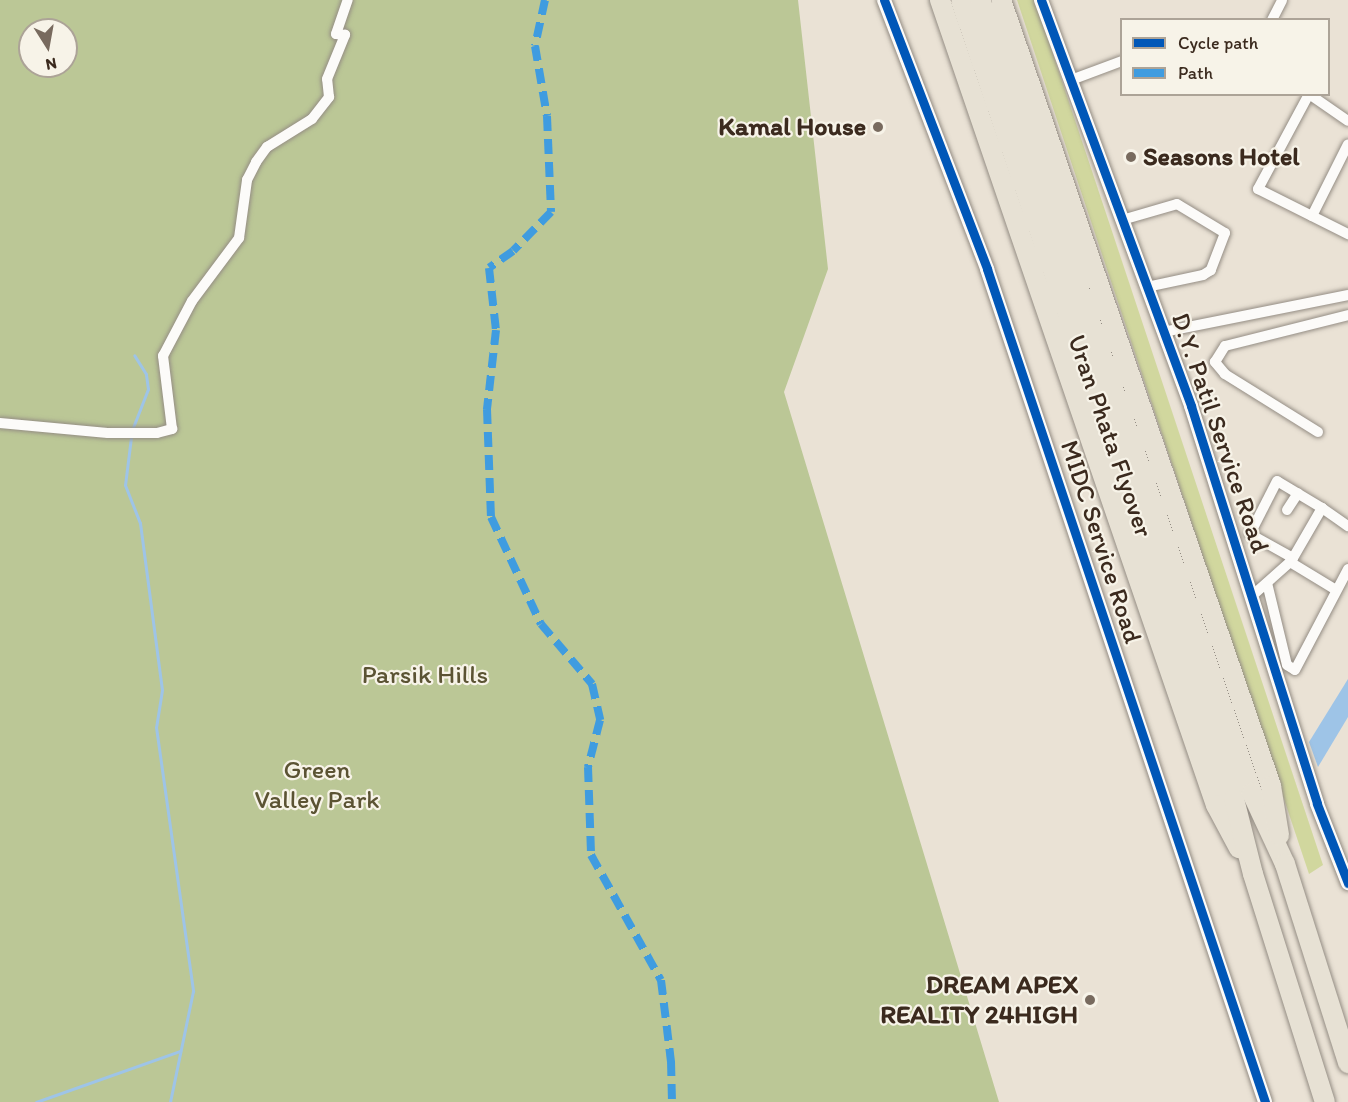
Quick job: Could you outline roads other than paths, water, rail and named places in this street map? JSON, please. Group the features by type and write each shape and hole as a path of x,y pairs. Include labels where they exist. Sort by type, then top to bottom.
{"highway":[{"path":"940,0 1216,805 1253,874 1325,1102"},
{"name":"Uran Phata Flyover","path":"961,0 1178,606 1252,793 1285,864"},
{"name":"Uran Phata Flyover","path":"980,0 1178,606 1234,798 1253,874"},
{"path":"1001,0 1270,786 1285,864 1348,1064"}],"street":[{"path":"0,423 124,434 172,429 164,356 192,301 238,238 247,180 256,162 267,147 312,119 329,97 327,79 345,35 336,34 338,22 348,0"},
{"name":"MIDC Service Road","path":"884,0 987,269 1265,1102"},
{"name":"D.Y. Patil Service Road","path":"1041,0 1163,332 1253,595 1317,804 1348,883"},
{"path":"1273,18 1282,0"},
{"path":"1071,80 1120,62"},
{"path":"1308,96 1258,189 1348,234"},
{"path":"1312,96 1348,121"},
{"path":"1312,216 1348,144"},
{"path":"1122,220 1177,204 1225,233 1211,270 1147,287"},
{"path":"1163,332 1348,295"},
{"path":"1318,432 1225,374 1215,362 1225,346 1348,315"},
{"path":"1336,590 1291,560 1269,542 1255,540 1250,531 1277,481 1348,526"},
{"path":"1287,510 1298,493"},
{"path":"1253,595 1291,560 1322,508"},
{"path":"1267,583 1290,670 1295,670 1348,569"}],"water":[{"path":"1348,679 1348,717 1318,767 1309,742"}],"waterway":[{"path":"132,430 148,389 146,374 134,355"},
{"path":"131,437 125,485 140,523 162,690 156,727 193,991 170,1102"},
{"path":"36,1102 180,1051"}],"place":[{"name":"Kamal House","path":"878,127"},
{"name":"Seasons Hotel","path":"1131,157"},
{"name":"DREAM APEX REALITY 24HIGH","path":"1090,1000"}],"park label":[{"name":"Parsik Hills","path":"425,675"},
{"name":"Green Valley Park","path":"317,785"}]}
